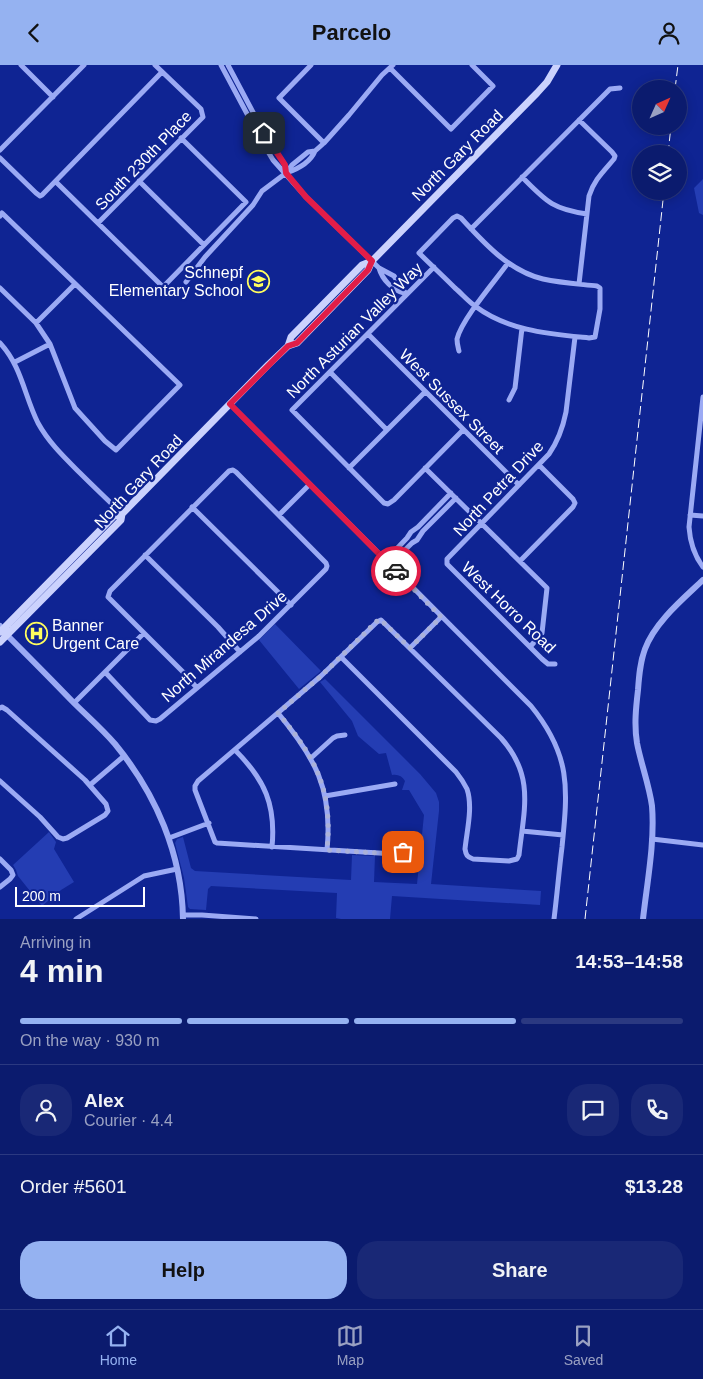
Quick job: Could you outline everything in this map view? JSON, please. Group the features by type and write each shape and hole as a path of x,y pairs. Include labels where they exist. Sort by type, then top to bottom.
{"main road":[{"name":"North Gary Road","path":"2,630 121,520 122,514 230,404 288,346 297,343 368,270 372,261 537,93 547,82 557,65"},
{"path":"0,642 2,630 114,516 122,514"}],"street":[{"path":"21,65 53,97"},
{"path":"0,150 84,65"},
{"path":"0,158 40,196 56,182 162,72 155,65"},
{"path":"221,65 268,151 281,169 306,197 379,268 394,276 405,293"},
{"path":"228,65 264,133 285,165 286,173"},
{"path":"186,282 205,257 253,205 262,191 286,173 292,165 308,152 315,151 324,143 391,66 451,129 493,86 472,65"},
{"path":"307,66 279,98 324,143"},
{"name":"South 230th Place","path":"98,223 203,117 201,109 162,72"},
{"path":"471,229 610,89 620,88"},
{"path":"579,120 615,156 600,174 589,196 579,284"},
{"path":"56,182 163,287 246,202 182,138"},
{"path":"522,177 547,202 554,206 587,214"},
{"path":"139,181 204,245"},
{"path":"0,289 36,323 50,344 75,408 105,441 116,450 180,385 1,214"},
{"path":"457,216 461,218 471,229 497,255 531,275 543,279 597,286 600,289 600,309 595,337 575,337 537,332 522,329 495,318 475,307 419,253 452,218 457,216"},
{"path":"459,351 457,340 461,329 508,263"},
{"name":"North Asturian Valley Way","path":"350,468 292,410 368,334 405,293 434,267"},
{"path":"379,268 387,283 399,292 405,293"},
{"path":"390,285 395,283 396,279"},
{"path":"36,323 75,284"},
{"path":"509,400 515,388 522,329"},
{"name":"West Sussex Street","path":"368,334 519,485"},
{"name":"North Petra Drive","path":"448,564 447,559 539,465 555,445 564,422 575,337"},
{"path":"0,343 15,362 38,423 51,443 122,514"},
{"path":"15,362 50,344"},
{"path":"330,372 387,430"},
{"path":"425,392 350,468 384,503 388,504 394,501 463,430"},
{"path":"703,397 690,515 691,540 703,567"},
{"path":"230,404 531,707 551,733 560,758 566,794 554,919"},
{"path":"520,561 575,503 539,465"},
{"path":"426,468 548,588 542,633 530,647"},
{"path":"197,688 108,597 110,591 229,471 236,472 279,515 309,485"},
{"path":"388,563 414,529 451,493"},
{"path":"388,563 421,535 456,498"},
{"path":"192,507 290,605"},
{"name":"North Mirandesa Drive","path":"104,673 150,720 156,721 259,636 327,566 279,515"},
{"path":"690,515 703,516"},
{"path":"414,529 418,530 421,535"},
{"path":"145,555 218,627 240,652"},
{"name":"West Horro Road","path":"448,564 548,664 555,664"},
{"path":"643,919 653,821 650,797 637,743 636,729 636,708 642,657 650,636 657,626 703,580"},
{"path":"410,648 441,617"},
{"path":"342,657 462,780 466,789 469,807 466,855 473,859 509,861 517,859 522,831 525,786 515,756 501,738 381,620 377,621 321,676 198,781 195,790 217,843 396,854 407,849"},
{"path":"2,630 113,742 151,797 162,818 169,838 177,869 183,917 256,919"},
{"path":"74,703 144,633"},
{"path":"0,781 40,817 58,837 63,839 108,811 106,804 90,785 7,710 1,708"},
{"path":"278,713 299,738 311,758 321,781 328,819 327,850"},
{"path":"311,758 333,738 345,735"},
{"path":"235,750 252,768 267,794 273,819 272,847"},
{"path":"90,785 124,756"},
{"path":"325,796 395,784"},
{"path":"169,838 209,823"},
{"path":"522,831 563,835"},
{"path":"652,839 703,845"},
{"path":"0,859 12,870 13,875 0,887"},
{"path":"76,919 144,876 177,869"}],"shaded area":[{"path":"703,179 703,215 699,213 694,188"},
{"path":"275,624 321,671 299,689 259,640"},
{"path":"325,679 420,774 436,793 439,811 431,884 541,891 540,905 392,896 390,919 341,919 336,918 337,893 211,886 208,889 206,910 190,909 188,907 184,878 175,843 177,839 183,837 191,868 195,871 351,880 352,855 375,856 374,882 417,884 424,815 409,790 402,790 404,779 398,775 392,775 386,753 379,754 358,736 352,721 320,682"},
{"path":"49,832 56,842 54,849 74,882 42,906 18,876 13,865"}],"railway":[{"path":"676,80 678,65"},
{"path":"669,145 670,135"},
{"path":"585,919 663,200"}],"way so far":[{"path":"396,571 441,617 410,648 386,624 381,620 377,621 321,676 278,713 308,752 321,781 328,819 327,850 396,854 403,852"}],"place":[{"name":"Schnepf Elementary School","path":"259,281"},
{"name":"Banner Urgent Care","path":"36,634"}],"route":[{"path":"264,133 285,165 286,173 306,197 372,261 368,270 358,281 297,343 288,346 230,404 396,571"}]}
